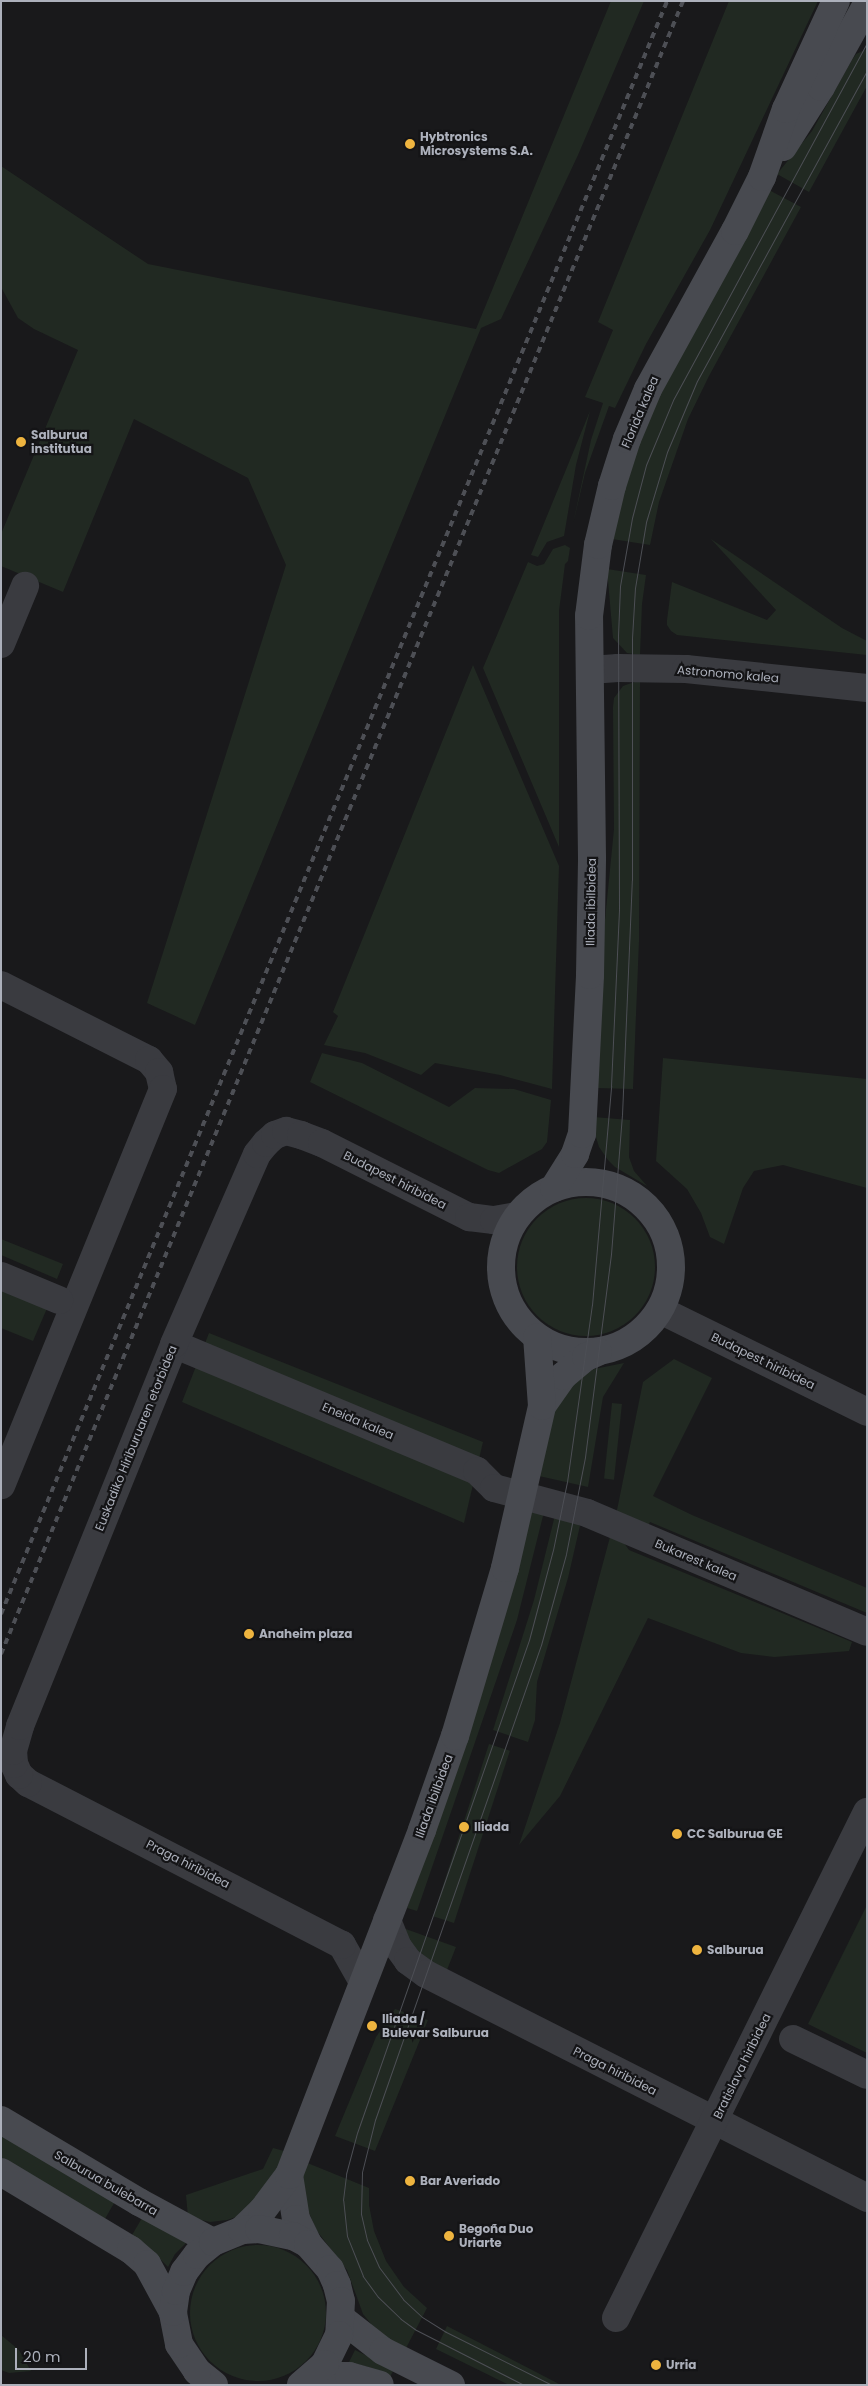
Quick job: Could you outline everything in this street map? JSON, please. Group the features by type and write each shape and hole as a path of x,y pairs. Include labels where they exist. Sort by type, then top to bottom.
{"main road":[{"path":"762,176 786,109 835,4"},
{"path":"762,176 798,126 864,16"},
{"name":"Florida kalea","path":"590,670 589,616 598,545 612,486 627,439 648,389 735,230 762,176"},
{"name":"Iliada ibilbidea","path":"554,1188 576,1154 582,1134 590,975 592,849 590,670"},
{"path":"582,1134 605,1174 649,1209 664,1232 670,1251 671,1271 668,1291 660,1310 653,1320 634,1337 618,1346 598,1352 561,1349 537,1337 524,1326 514,1313 502,1281 503,1247 517,1216 534,1199 554,1188 570,1183 588,1182 604,1183 622,1189"},
{"name":"Iliada ibilbidea","path":"242,2230 262,2211 289,2175 422,1830 458,1727 506,1568 542,1406 537,1337"},
{"name":"Iliada ibilbidea","path":"542,1406 564,1376 586,1357 598,1352"},
{"name":"Salburua bulebarra","path":"1,2120 139,2202 213,2242"},
{"path":"1,2172 131,2250 147,2264 174,2312"},
{"path":"289,2175 296,2219 308,2244 325,2263 338,2285 342,2319 333,2350 307,2380"},
{"path":"202,2380 179,2344 174,2312 176,2291 184,2272 197,2255 213,2242 242,2230 259,2228 293,2236 308,2244"},
{"path":"342,2319 383,2351 451,2385"},
{"path":"307,2380 349,2376 380,2385"}],"street":[{"path":"835,4 864,16"},
{"path":"1,644 25,586"},
{"name":"Astronomo kalea","path":"590,670 625,668 686,670 867,688"},
{"path":"1,985 149,1060 159,1072 163,1089 1,1485"},
{"name":"Budapest hiribidea","path":"275,1135 286,1131 322,1143 469,1217 494,1220 517,1216"},
{"name":"Euskadiko Hiriburuaren etorbidea","path":"13,1751 20,1726 174,1344 257,1154 275,1135"},
{"path":"1,1276 59,1300"},
{"name":"Budapest hiribidea","path":"660,1310 867,1412"},
{"name":"Eneida kalea","path":"188,1350 477,1471 494,1488 523,1495"},
{"name":"Bukarest kalea","path":"523,1495 587,1513 867,1632"},
{"name":"Praga hiribidea","path":"13,1751 14,1764 19,1775 28,1783 342,1945 363,1982"},
{"name":"Bratislava hiribidea","path":"616,2318 715,2122 867,1812"},
{"name":"Praga hiribidea","path":"387,1920 398,1947 408,1961 426,1974 867,2198"},
{"path":"793,2039 867,2075"}],"shaded area":[{"path":"611,1 644,1 578,155 501,319 481,328 195,1025 147,1003 286,565 248,478 134,419 63,592 1,566 1,534 78,350 34,329 18,318 1,287 1,166 148,264 476,329"},
{"path":"729,1 818,1 710,230 646,344 615,408 609,406 585,473 573,524 591,440 603,403 585,397 613,330 598,322"},
{"path":"867,49 867,86 809,192 777,174 812,131 856,54"},
{"path":"769,190 801,207 709,376 688,419 659,502 650,545 612,539 628,472 655,405"},
{"path":"590,411 576,465 564,536 547,542 538,557 531,555"},
{"path":"711,539 842,628 867,641 867,655 677,635 671,631 667,625 667,620 672,582 767,620 776,610"},
{"path":"565,545 570,548 568,561 565,564 559,611 559,847 483,668 528,562 537,566 544,564 553,549"},
{"path":"607,569 646,575 642,604 640,655 627,653 613,638"},
{"path":"473,665 559,866 552,1089 500,1075 435,1063 421,1075 365,1053 324,1045 338,1016 333,1012"},
{"path":"640,680 639,941 633,1089 596,1088 602,950 614,829 613,707 614,698 623,686"},
{"path":"322,1053 362,1063 449,1107 475,1088 514,1089 551,1100 547,1142 542,1149 499,1173 488,1170 310,1082"},
{"path":"663,1058 867,1079 867,1188 783,1165 754,1171 743,1188 724,1244 710,1237 701,1213 687,1189 656,1161"},
{"path":"594,1117 630,1120 629,1157 634,1171 647,1186 615,1167 608,1160 599,1147 595,1134"},
{"path":"586,1198 612,1204 635,1218 649,1241 655,1267 649,1293 635,1316 612,1330 586,1336 560,1330 537,1316 523,1293 517,1267 523,1241 537,1218 560,1204"},
{"path":"1,1239 63,1264 57,1279 1,1255"},
{"path":"1,1287 48,1306 33,1341 1,1328"},
{"path":"209,1333 483,1442 464,1523 182,1402"},
{"path":"674,1359 712,1378 653,1496 692,1515 867,1588 867,1613 650,1522 647,1528 616,1515 643,1382"},
{"path":"624,1363 603,1397 588,1487 539,1476 557,1396 589,1370"},
{"path":"612,1403 622,1404 614,1480 604,1479"},
{"path":"532,1506 545,1508 517,1620 417,1911 407,1908 425,1857"},
{"path":"556,1511 582,1517 568,1578 537,1682 535,1720 528,1742 493,1730 534,1600"},
{"path":"610,1537 624,1543 629,1550 852,1642 849,1651 774,1657 741,1653 648,1618 560,1796 519,1845 560,1723"},
{"path":"489,1744 510,1751 454,1923 433,1916"},
{"path":"867,1905 867,2053 808,2024"},
{"path":"403,1928 456,1947 445,1975 414,1957"},
{"path":"395,2009 428,2020 375,2151 335,2136 376,2037"},
{"path":"1,2135 115,2201 104,2220 1,2160"},
{"path":"273,2148 284,2151 268,2189 245,2214 227,2220 210,2222 188,2217 186,2195 263,2169"},
{"path":"305,2162 369,2188 369,2205 374,2231 386,2261 404,2287 427,2308 405,2350 376,2330 363,2314 347,2270 317,2231 306,2206 302,2181"},
{"path":"142,2218 186,2243 175,2254 168,2267 132,2235"},
{"path":"258,2245 284,2250 296,2256 306,2265 315,2275 321,2287 326,2313 321,2339 315,2351 306,2361 296,2370 284,2376 258,2381 232,2376 220,2370 210,2361 201,2351 195,2339 190,2313 195,2287 201,2275 210,2265 220,2256 232,2250"},
{"path":"447,2326 561,2385 509,2385 436,2349"},
{"path":"1,2335 19,2350 31,2371 9,2373 1,2370"},
{"path":"355,2350 394,2369 390,2377 368,2367 349,2362"}],"tram line":[{"path":"524,2385 416,2330 401,2319 378,2297 363,2276 347,2236 343,2200 346,2174 357,2133 529,1640 553,1550 567,1482 592,1305 611,1086 619,909 618,636 620,586 632,518 646,465 673,400 867,43"},
{"path":"552,2385 446,2332 422,2317 403,2299 379,2267 367,2240 361,2214 362,2172 375,2120 541,1645 566,1554 585,1457 611,1254 622,1115 632,880 632,638 635,588 646,522 667,452 697,381 867,70"}],"railway":[{"path":"1,1614 667,1"},
{"path":"1,1654 683,1"}],"place":[{"name":"Hybtronics Microsystems S.A.","path":"410,144"},
{"name":"Salburua institutua","path":"21,442"},
{"name":"Anaheim plaza","path":"249,1634"},
{"name":"Iliada","path":"464,1827"},
{"name":"CC Salburua GE","path":"677,1834"},
{"name":"Salburua","path":"697,1950"},
{"name":"Iliada / Bulevar Salburua","path":"372,2026"},
{"name":"Bar Averiado","path":"410,2181"},
{"name":"Begoña Duo Uriarte","path":"449,2236"},
{"name":"Urria","path":"656,2365"}]}
